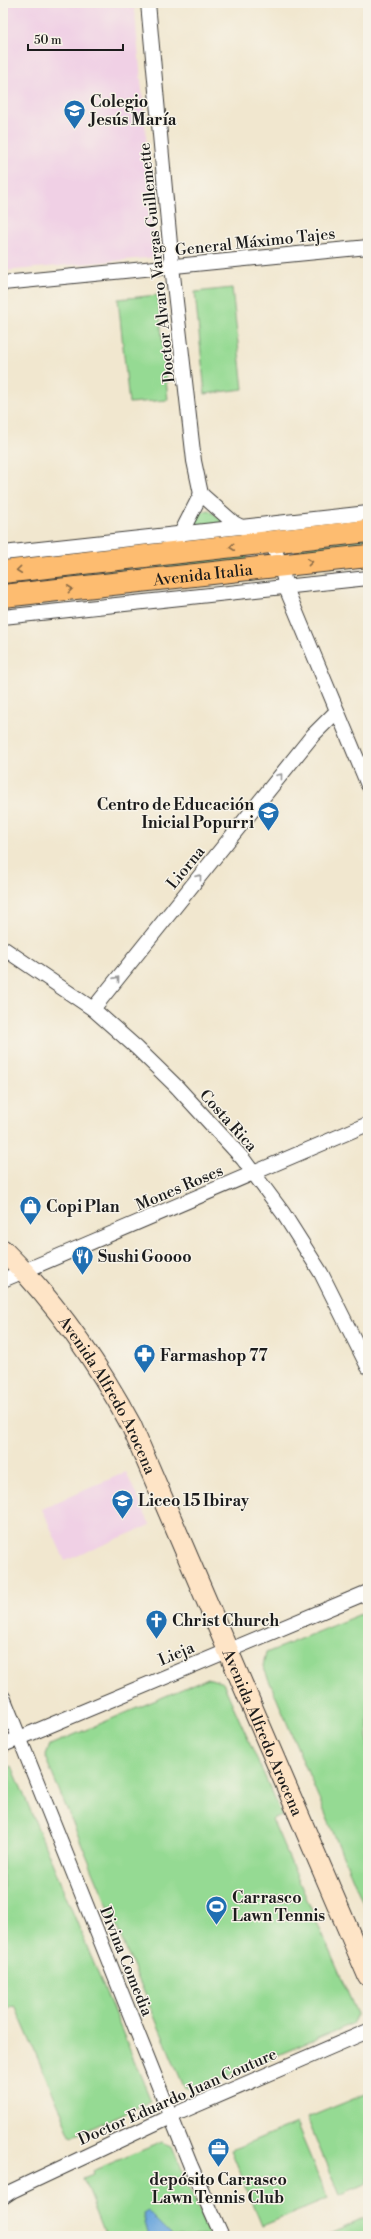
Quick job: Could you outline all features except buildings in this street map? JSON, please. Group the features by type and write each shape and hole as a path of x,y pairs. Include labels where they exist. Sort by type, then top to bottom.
{"main road":[{"name":"Avenida Italia","path":"3,572 48,558 161,555 368,531"},
{"name":"Avenida Italia","path":"3,596 38,603 281,566 368,556"}],"street":[{"name":"Doctor Alvaro Vargas Guillemette","path":"148,3 172,266 194,461 201,494"},
{"name":"General Máximo Tajes","path":"3,283 368,247"},
{"path":"180,534 201,494 217,510 241,527 272,543 281,566 286,588 368,785"},
{"name":"Avenida Italia","path":"3,553 48,558 180,534 368,513"},
{"name":"Avenida Italia","path":"161,555 180,534"},
{"name":"Avenida Italia","path":"3,617 38,603 286,588 368,578"},
{"name":"Liorna","path":"93,1009 313,735 337,712"},
{"name":"Costa Rica","path":"3,948 93,1009 137,1048 177,1088 242,1159 283,1213 321,1273 368,1367"},
{"name":"Mones Roses","path":"3,1280 368,1124"},
{"name":"Avenida Alfredo Arocena","path":"3,1250 24,1270 68,1323 91,1356 131,1425 368,1976"},
{"name":"Lieja","path":"3,1745 368,1592"},
{"name":"Divina Comedia","path":"3,1697 171,2116 222,2236"},
{"name":"Doctor Eduardo Juan Couture","path":"3,2197 12,2191 171,2116 368,2031"}],"shaded area":[{"name":"Colegio Jesús María","path":"3,3 134,3 157,257 3,271"},
{"path":"126,1472 150,1525 65,1561 42,1509"}],"green space":[{"path":"232,288 243,389 205,394 195,292"},
{"path":"158,295 168,400 129,403 118,299"},
{"path":"209,510 236,531 235,535 179,540 201,512"},
{"path":"368,536 368,547 299,554 296,549"},
{"path":"247,554 247,560 3,589 3,577"},
{"path":"368,1611 368,1915 263,1666 266,1653"},
{"name":"Carrasco Lawn Tennis","path":"208,1678 223,1683 282,1815 272,1819 357,2014 352,2024 194,2090 184,2087 45,1757 50,1745"},
{"path":"12,1766 151,2101 72,2137 15,2006 3,2011 3,1770"},
{"path":"368,2093 368,2183 339,2195 307,2118"},
{"path":"296,2123 328,2199 262,2226 231,2150"},
{"path":"162,2142 172,2146 209,2236 106,2236 83,2178 93,2174 92,2171"},
{"path":"368,2217 368,2236 325,2236"}],"water":[{"path":"148,2211 173,2236 149,2236 143,2214"}],"place":[{"name":"Colegio Jesús María","path":"74,130"},
{"name":"Centro de Educación Inicial Popurri","path":"269,832"},
{"name":"Copi Plan","path":"30,1226"},
{"name":"Sushi Goooo","path":"83,1276"},
{"name":"Farmashop 77","path":"145,1374"},
{"name":"Liceo 15 Ibiray","path":"123,1520"},
{"name":"Christ Church","path":"156,1640"},
{"name":"Carrasco Lawn Tennis","path":"217,1926"},
{"name":"depósito Carrasco Lawn Tennis Club","path":"218,2168"}]}
